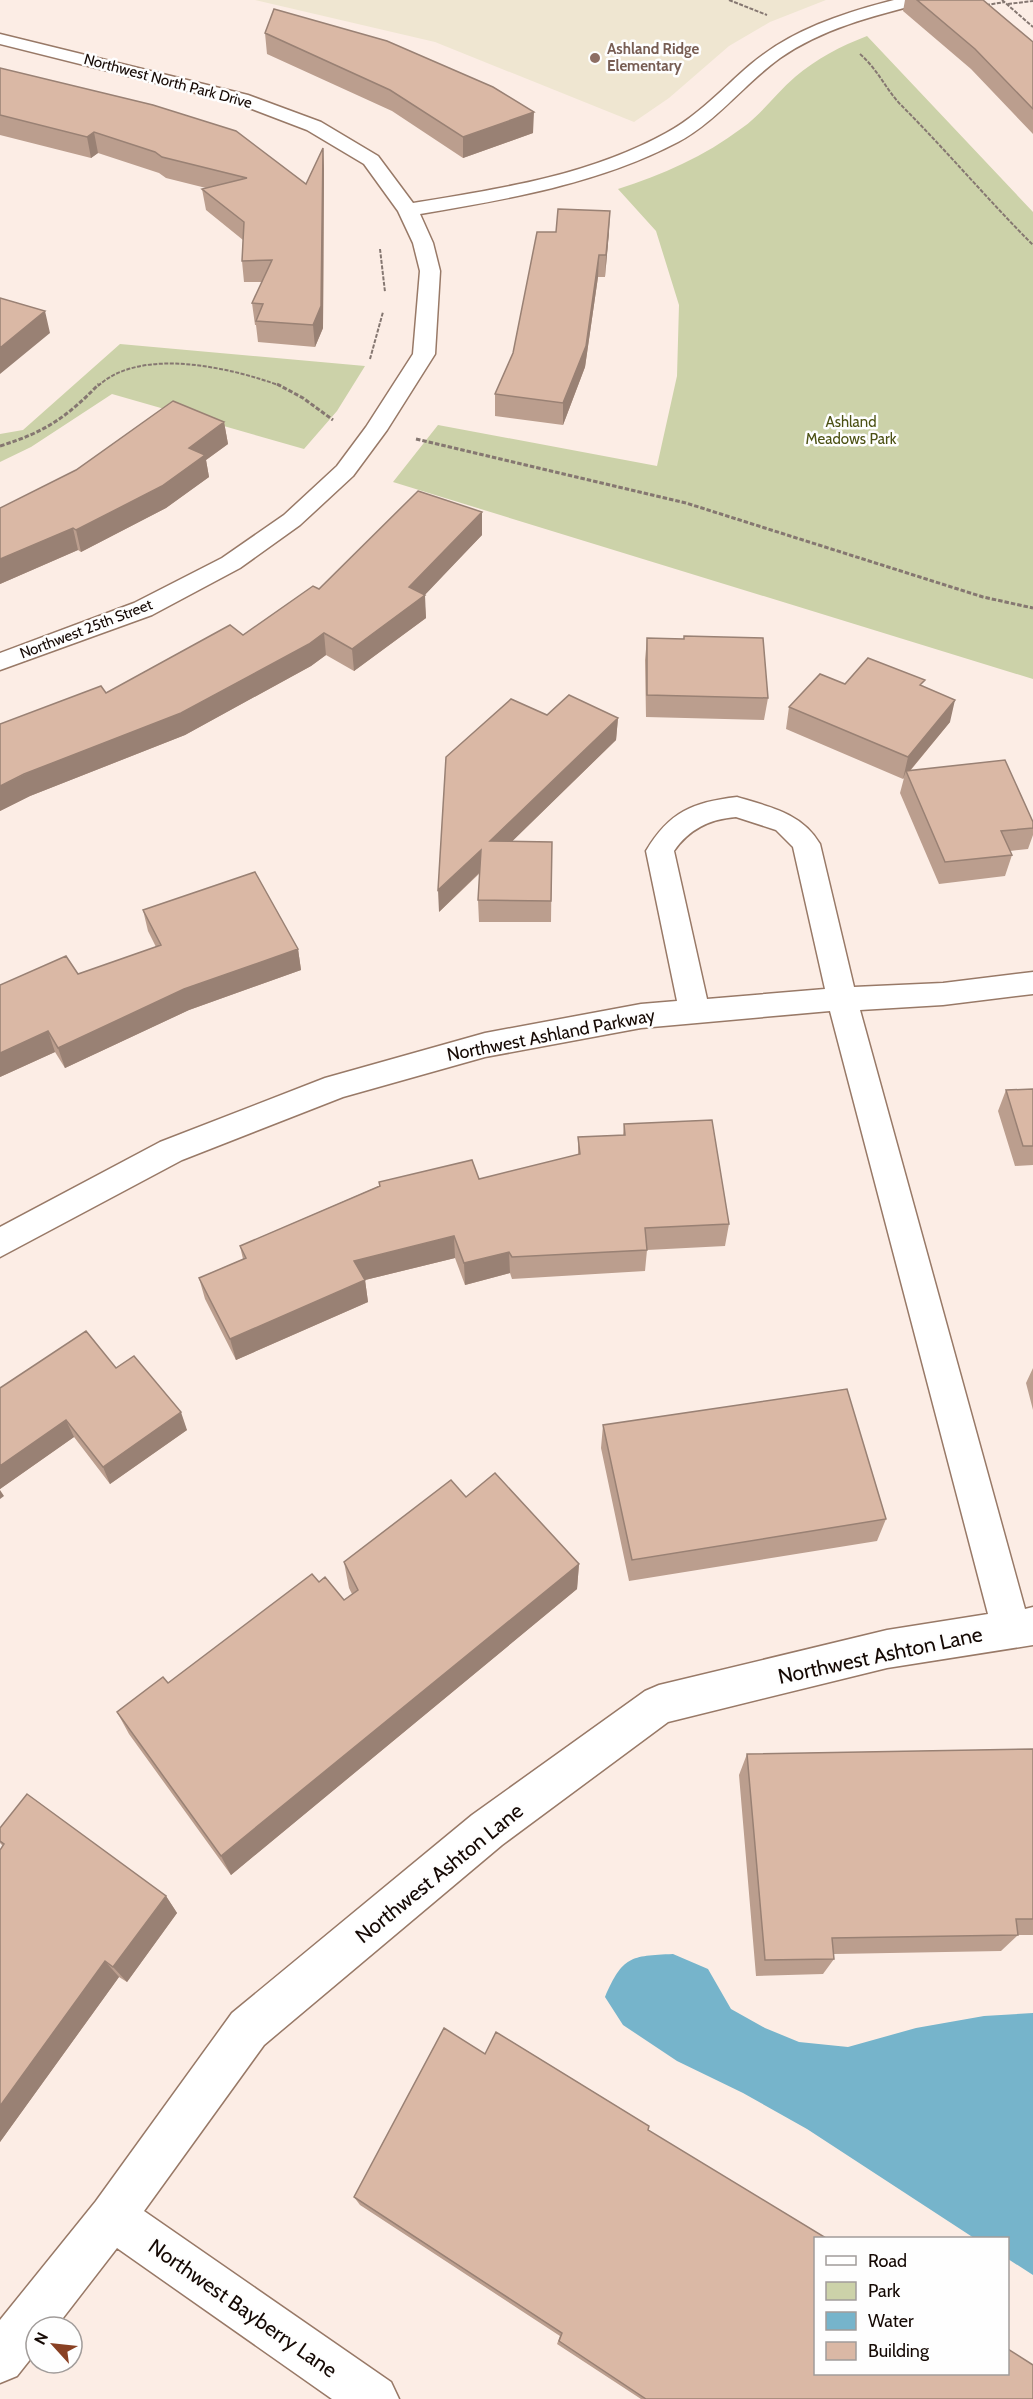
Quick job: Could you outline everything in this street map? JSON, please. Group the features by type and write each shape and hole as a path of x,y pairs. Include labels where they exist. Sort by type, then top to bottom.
{"street":[{"path":"408,210 537,188 623,161 674,137 707,116 759,67 786,47 813,33 859,15 914,0"},
{"name":"Northwest North Park Drive","path":"0,39 242,99 314,126 371,160 408,210"},
{"name":"Northwest 25th Street","path":"0,662 143,609 231,563 292,520 345,471 376,430 424,354 430,271 423,243 408,210"},
{"path":"694,1010 660,851 673,831 707,810 737,807 786,823 806,844 842,999 1022,1627"},
{"name":"Northwest Ashland Parkway","path":"0,1243 171,1150 336,1086 485,1045 641,1016 694,1010 943,994 1033,983"},
{"name":"Northwest Ashton Lane","path":"0,2359 112,2217 248,2030 487,1830 659,1705 887,1649 1022,1627"},
{"name":"Northwest Bayberry Lane","path":"112,2217 374,2399"}],"path":[{"path":"729,0 858,52 876,68 898,102 921,122 980,192 1033,245"},
{"path":"1002,0 1033,27"},
{"path":"1007,4 1033,1"},
{"path":"378,242 384,298"},
{"path":"367,365 372,355 384,307"},
{"path":"0,446 53,428 105,380 138,366 177,365 232,370 284,387 314,404 334,420"},
{"path":"328,427 340,413"},
{"path":"376,430 562,471 686,503 983,597 1033,608"}],"shaded area":[{"name":"Ashland Ridge Elementary","path":"255,0 826,0 770,22 729,46 669,98 634,122 435,42"}],"green space":[{"name":"Ashland Meadows Park","path":"867,36 1033,212 1033,679 393,482 438,425 657,466 677,376 679,305 656,231 618,189 667,171 728,138 763,110 788,83 811,64"},
{"path":"120,344 365,366 337,411 304,449 112,394 31,447 0,462 0,434 23,430"}],"water":[{"path":"673,1954 708,1969 731,2009 765,2028 799,2042 848,2047 916,2028 984,2016 1033,2013 1033,2275 1009,2260 1009,2237 972,2237 807,2129 743,2093 677,2061 623,2025 605,1997 611,1983 623,1966 637,1958"}],"building":[{"path":"917,0 983,0 1033,42 1033,109 975,49"},
{"path":"274,9 387,41 493,87 534,112 463,137 390,90 265,33"},
{"path":"0,68 153,105 236,131 306,184 323,148 321,306 313,325 256,321 263,304 252,303 272,260 242,261 244,222 202,189 247,178 162,157 155,152 94,132 87,137 0,115"},
{"path":"558,209 610,211 606,255 599,255 586,346 563,403 495,394 513,353 537,232 556,232"},
{"path":"0,298 45,311 0,348"},
{"path":"173,401 224,422 189,448 205,455 162,486 76,530 73,528 0,559 0,508 76,470"},
{"path":"418,491 482,512 409,587 425,595 352,649 324,633 309,644 181,713 24,774 0,786 0,724 101,686 106,693 230,625 243,635 313,586 319,589"},
{"path":"684,636 763,638 768,698 647,695 647,638 684,639"},
{"path":"868,658 925,680 920,685 955,700 908,757 789,707 820,674 845,684"},
{"path":"569,695 618,718 490,841 552,842 551,901 478,900 481,850 438,890 446,757 511,699 547,715"},
{"path":"1005,760 1033,822 1033,828 1001,831 1012,855 945,862 906,771"},
{"path":"255,872 298,949 184,989 58,1048 48,1031 0,1053 0,985 66,956 78,974 161,945 143,910"},
{"path":"1033,1089 1033,1146 1023,1146 1006,1090"},
{"path":"712,1120 729,1224 645,1228 647,1250 512,1257 509,1252 464,1263 454,1236 354,1261 365,1280 230,1339 199,1278 246,1258 240,1246 380,1186 379,1182 472,1160 479,1179 580,1154 578,1137 625,1135 624,1124"},
{"path":"86,1331 116,1368 134,1356 181,1412 103,1467 66,1420 0,1466 0,1388"},
{"path":"847,1389 886,1519 632,1560 603,1425"},
{"path":"495,1473 579,1564 221,1856 117,1712 163,1677 168,1683 312,1574 319,1582 325,1577 344,1600 358,1590 344,1562 451,1480 466,1497"},
{"path":"1033,1749 1033,1919 1016,1919 1018,1935 832,1938 834,1959 765,1960 747,1754"},
{"path":"27,1794 166,1896 113,1967 105,1961 0,2106 0,1850 4,1844 0,1841 0,1828"},
{"path":"444,2028 485,2054 496,2032 649,2126 648,2130 824,2237 814,2237 814,2375 1009,2375 1009,2350 1033,2365 1033,2399 646,2399 559,2341 562,2333 354,2197"}],"place":[{"name":"Ashland Ridge Elementary","path":"595,58"}]}
